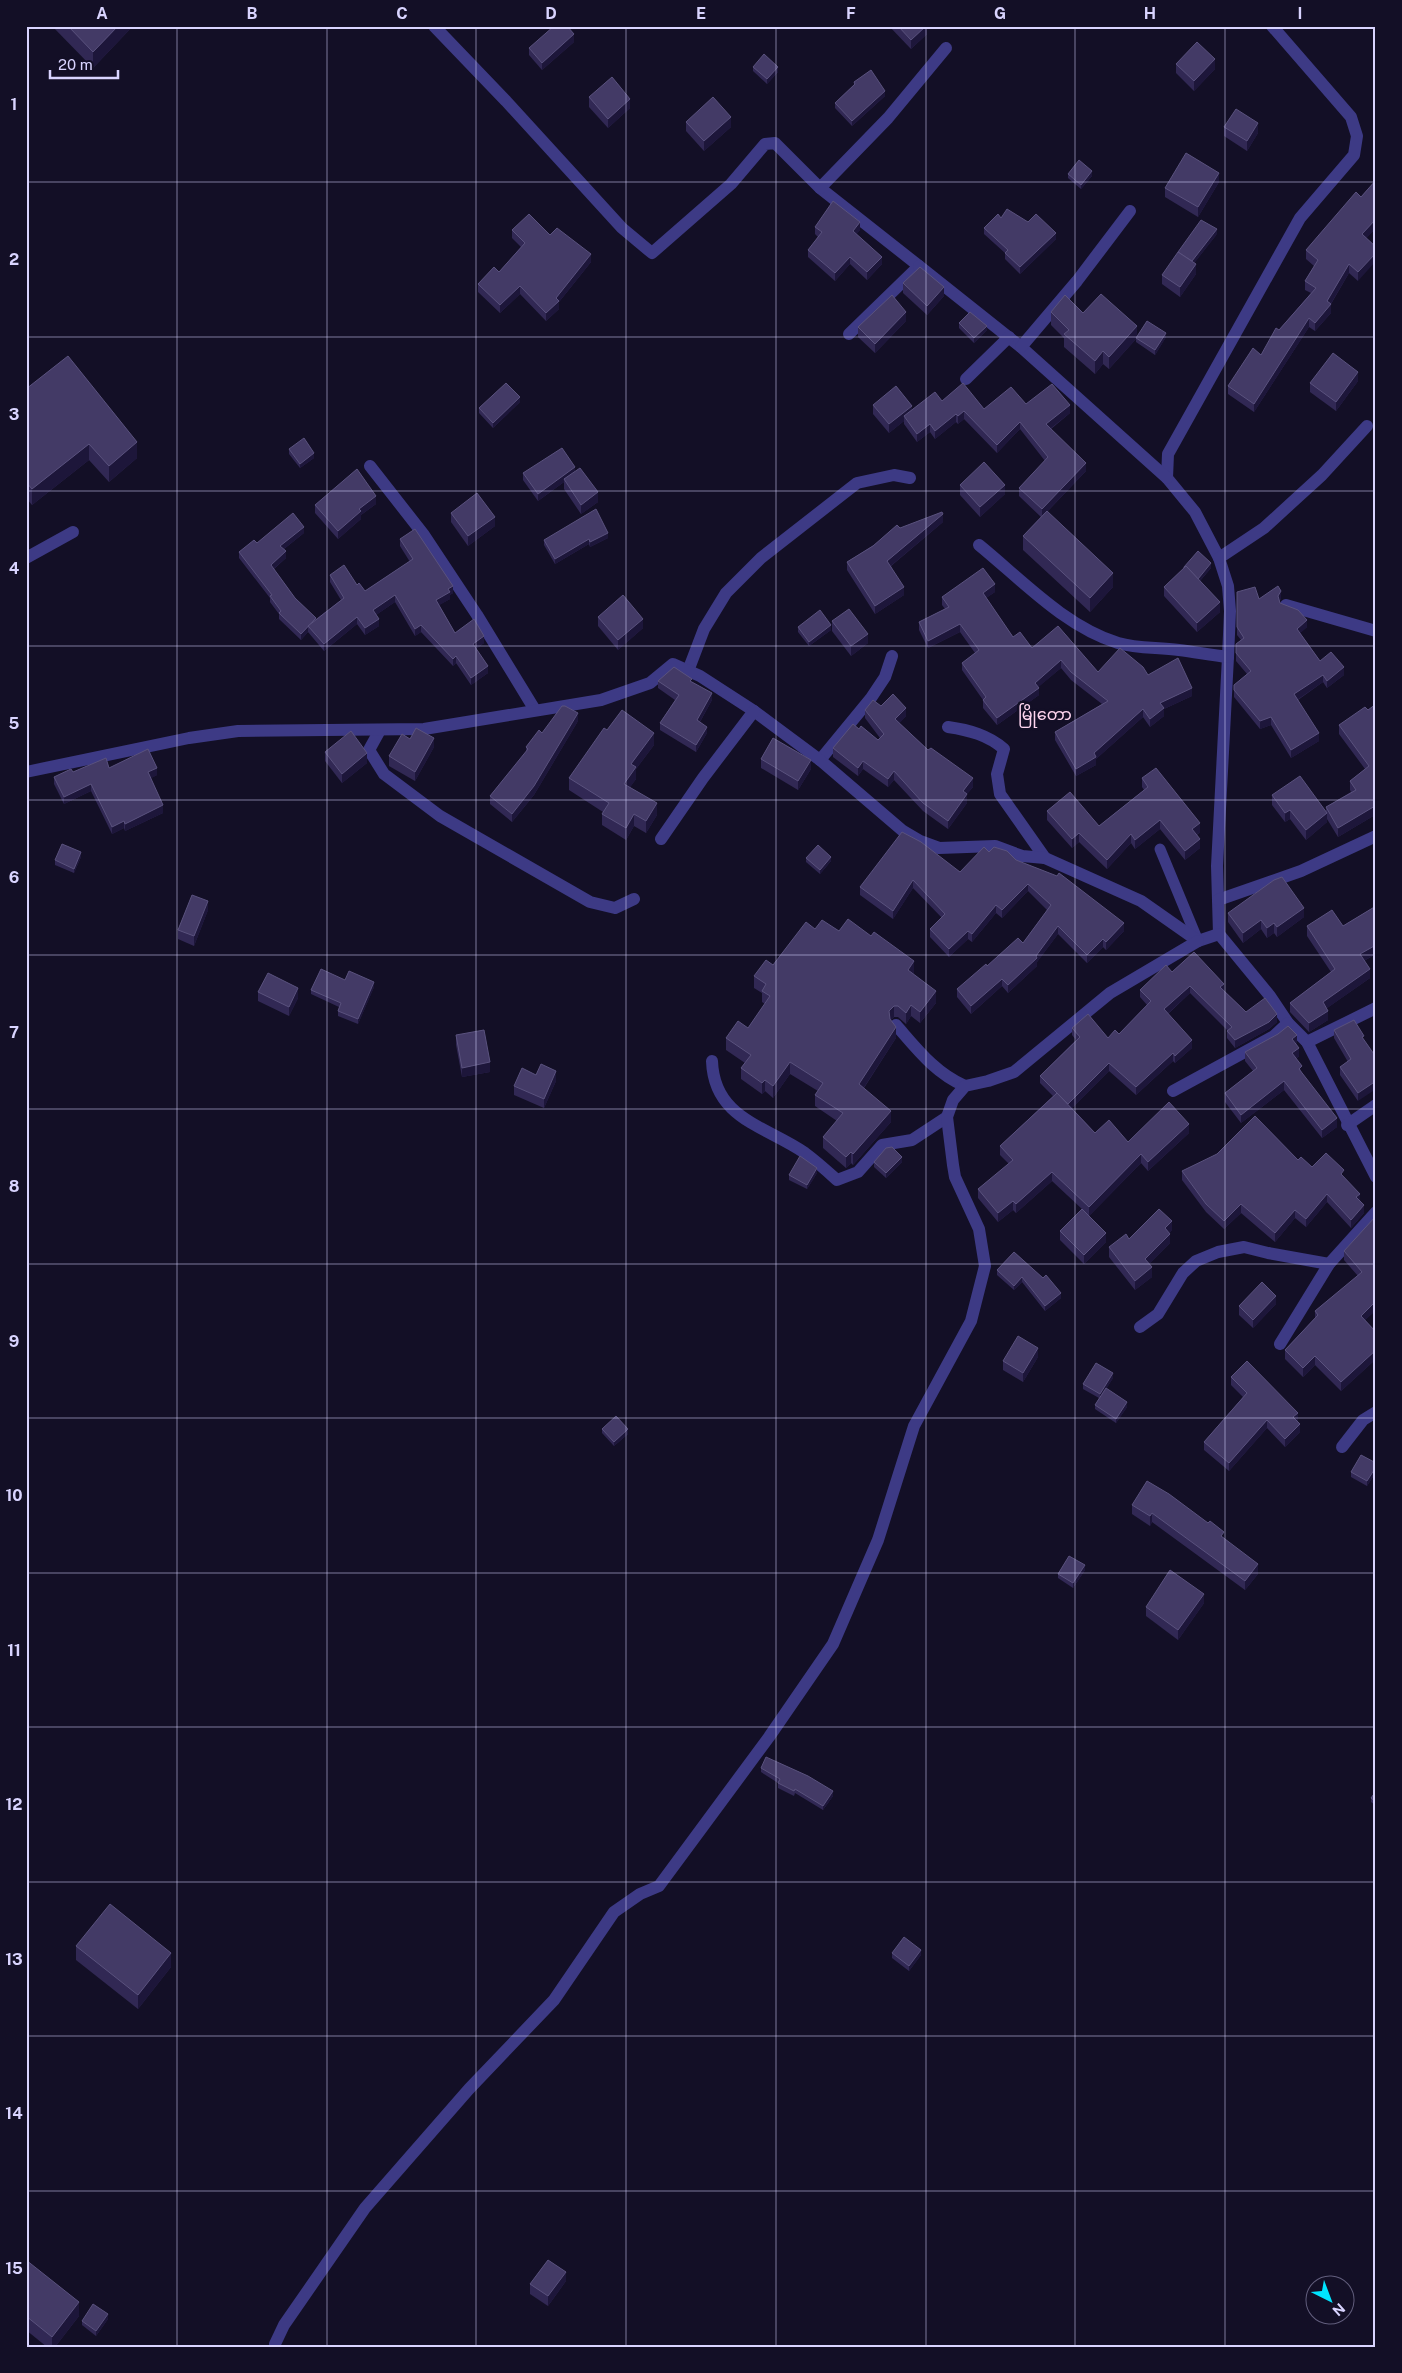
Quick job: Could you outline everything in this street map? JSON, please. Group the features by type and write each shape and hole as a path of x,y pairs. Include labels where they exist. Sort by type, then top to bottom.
{"street":[{"path":"434,26 506,101 622,228 652,253 731,184 765,144 775,143 820,188 1021,347 1167,478 1195,512 1219,558 1228,586 1230,611 1217,866 1219,934 1270,996 1288,1023 1307,1042 1376,1177"},
{"path":"1167,478 1168,454 1295,227 1354,155 1357,136 1351,117 1272,26"},
{"path":"820,188 888,118 946,48"},
{"path":"1021,347 1077,281 1130,211"},
{"path":"849,334 919,266"},
{"path":"966,379 1008,337"},
{"path":"1219,558 1264,528 1322,475 1367,426"},
{"path":"370,466 424,535 477,615 536,710"},
{"path":"688,672 704,629 726,593 761,558 857,483 894,474 910,478"},
{"path":"26,558 73,532"},
{"path":"979,545 1063,614 1088,631 1119,643 1146,649 1177,650 1228,657"},
{"path":"1286,605 1376,631"},
{"path":"820,760 885,678 892,656"},
{"path":"26,772 189,738 238,731 424,729 601,700 650,683 673,664 700,676 754,711 820,760 903,831 920,841 939,848 995,846 1022,856 1045,858 1141,901 1198,941"},
{"path":"661,839 703,778 754,711"},
{"path":"948,727 973,731 996,742 1004,749 997,774 1000,794 1045,858"},
{"path":"380,730 369,750 384,774 440,816 590,902 614,908 634,899"},
{"path":"1218,900 1301,871 1376,836"},
{"path":"896,1025 932,1065 949,1079 965,1086 988,1081 1014,1072 1110,993 1198,941 1219,934"},
{"path":"1307,1042 1376,1008"},
{"path":"1173,1091 1274,1036 1288,1023"},
{"path":"712,1061 712,1076 729,1107 761,1129 804,1152 838,1180 858,1172 882,1145 912,1140 947,1117"},
{"path":"275,2344 284,2325 365,2208 469,2089 554,2000 614,1912 640,1894 659,1886 769,1737 833,1644 878,1540 914,1426 971,1322 985,1266 979,1229 955,1177 947,1117 953,1100 965,1086"},
{"path":"1348,1125 1376,1105"},
{"path":"1280,1344 1329,1264 1376,1212"},
{"path":"1140,1327 1158,1314 1183,1273 1196,1261 1218,1252 1244,1246 1268,1254 1329,1264"},
{"path":"1342,1447 1364,1420 1376,1412"}],"lane":[{"path":"1160,850 1198,941"}],"building":[{"path":"68,26 118,26 93,52"},
{"path":"554,26 567,26 574,34 542,63 529,48"},
{"path":"898,26 926,26 911,40"},
{"path":"1197,42 1215,59 1194,81 1176,64"},
{"path":"764,54 778,67 767,79 753,67"},
{"path":"871,70 885,91 852,121 835,103 855,84 854,82"},
{"path":"612,77 630,99 608,119 589,97"},
{"path":"713,97 731,117 704,141 686,122"},
{"path":"1236,109 1258,123 1247,141 1224,127"},
{"path":"1186,153 1219,173 1198,207 1165,188"},
{"path":"1079,160 1092,171 1081,185 1068,174"},
{"path":"1376,180 1376,219 1362,234 1376,247 1376,253 1358,272 1349,264 1327,301 1331,304 1315,323 1309,318 1254,404 1228,386 1253,348 1261,355 1276,328 1279,330 1316,288 1305,281 1318,260 1306,250 1356,192 1361,197"},
{"path":"833,201 860,222 853,231 882,257 867,272 850,257 835,273 808,250 822,232 815,227"},
{"path":"1007,209 1028,222 1036,214 1056,233 1020,267 1005,253 1008,250 984,228 998,214 1001,218"},
{"path":"529,214 550,235 557,228 591,254 556,298 559,301 546,313 520,286 500,305 478,284 494,267 499,272 525,243 512,230"},
{"path":"1201,220 1217,229 1192,261 1178,252"},
{"path":"1178,252 1196,264 1180,287 1162,275"},
{"path":"920,267 944,287 927,306 903,283"},
{"path":"1101,294 1137,326 1109,357 1103,351 1095,361 1064,334 1069,330 1051,312 1065,295 1083,313"},
{"path":"892,295 906,312 875,344 858,327"},
{"path":"970,312 987,326 974,338 959,323"},
{"path":"1147,321 1166,333 1155,350 1136,338"},
{"path":"1333,353 1358,372 1336,402 1310,383"},
{"path":"68,356 137,442 109,466 89,444 32,489 26,482 26,389"},
{"path":"506,383 520,397 493,423 479,408"},
{"path":"963,383 984,409 1011,387 1026,404 1052,384 1070,405 1046,424 1086,463 1042,509 1019,488 1048,457 1020,422 997,445 964,411 958,416 956,414 935,431 930,424 917,434 904,416 935,392 942,401"},
{"path":"896,386 912,406 889,424 873,405"},
{"path":"304,438 314,453 300,464 289,449"},
{"path":"562,448 575,467 538,494 523,473"},
{"path":"984,462 1005,485 980,507 960,485"},
{"path":"580,468 598,492 581,505 564,479"},
{"path":"357,469 376,496 359,509 361,511 338,531 315,505"},
{"path":"477,493 495,517 468,536 451,513"},
{"path":"596,509 608,533 590,542 589,539 555,559 544,540"},
{"path":"1047,511 1113,573 1090,598 1023,536"},
{"path":"942,512 943,514 887,561 904,587 875,606 847,562 873,546 897,525 900,528"},
{"path":"293,513 304,527 280,546 286,551 271,565 295,598 316,618 301,634 279,613 281,611 270,596 272,595 239,552 254,540 257,543"},
{"path":"415,529 453,586 448,589 450,592 436,600 455,633 474,619 484,636 473,644 488,666 471,678 456,656 453,659 421,625 415,629 395,595 373,610 379,619 365,628 357,617 324,644 308,626 344,598 330,575 344,565 357,585 359,583 365,591 413,559 400,539"},
{"path":"1198,551 1211,563 1198,579 1186,566 1184,567"},
{"path":"1186,566 1220,602 1197,623 1164,587"},
{"path":"983,568 995,584 983,593 1013,637 1020,632 1032,648 1058,626 1098,672 1120,648 1143,667 1148,675 1178,658 1192,688 1160,703 1164,708 1150,719 1143,709 1094,753 1096,757 1076,769 1055,732 1108,701 1071,672 1061,660 1035,683 1039,688 997,718 983,700 986,697 962,663 979,650 960,624 928,641 919,622 949,607 942,597"},
{"path":"1278,586 1281,591 1278,596 1280,603 1298,610 1307,620 1297,629 1320,661 1331,652 1344,667 1327,681 1323,675 1294,694 1319,733 1291,750 1271,717 1260,721 1234,690 1234,685 1251,671 1236,653 1236,644 1244,638 1237,627 1237,592 1255,587 1259,599"},
{"path":"623,595 643,619 618,640 598,617"},
{"path":"849,609 868,634 851,646 832,621"},
{"path":"820,610 831,625 809,642 798,627"},
{"path":"674,667 692,679 690,681 712,693 697,720 707,727 696,745 660,723 679,695 658,681"},
{"path":"893,694 906,708 895,719 928,750 931,748 973,778 963,791 967,794 948,821 923,803 894,771 888,779 863,761 858,768 833,748 853,724 859,729 861,726 878,740 884,734 865,710 873,700 881,706"},
{"path":"1376,704 1376,807 1338,828 1326,807 1356,790 1350,781 1369,766 1339,725 1365,707 1368,710"},
{"path":"562,706 578,713 534,786 512,814 490,796 528,749 526,747 539,730 542,733"},
{"path":"622,710 654,733 631,764 636,767 624,784 657,803 646,821 634,814 626,828 602,814 609,803 569,778 604,728 607,730"},
{"path":"416,728 434,738 415,772 389,756 402,734 410,739"},
{"path":"351,731 367,753 342,774 325,752"},
{"path":"773,738 811,760 798,781 761,759"},
{"path":"148,749 157,768 148,772 163,805 125,824 124,821 112,827 91,784 64,797 54,777 71,769 73,772 106,758 109,768"},
{"path":"1156,768 1200,823 1192,829 1200,839 1185,851 1160,820 1135,840 1131,834 1107,860 1079,833 1072,839 1047,811 1070,792 1099,826 1148,787 1142,778"},
{"path":"1300,776 1327,813 1306,830 1290,810 1285,813 1272,795"},
{"path":"902,832 921,842 960,872 984,847 989,852 994,847 1007,851 1016,860 1057,876 1059,873 1124,923 1106,942 1103,939 1087,955 1058,926 1036,956 1037,958 1008,985 1002,979 971,1006 957,989 986,964 987,966 1018,938 1023,943 1051,905 1028,884 1002,910 996,905 972,934 968,931 949,949 930,929 945,914 913,880 893,911 860,887"},
{"path":"62,844 81,852 74,869 55,860"},
{"path":"818,845 831,857 820,870 806,858"},
{"path":"1282,877 1304,908 1277,927 1274,923 1267,928 1261,920 1243,933 1228,913 1274,880"},
{"path":"192,895 208,901 194,936 178,930"},
{"path":"1376,906 1376,945 1360,954 1370,969 1323,1002 1328,1011 1309,1023 1290,1003 1335,969 1307,926 1332,910 1343,926"},
{"path":"848,919 871,936 874,932 914,961 908,970 936,991 920,1012 911,1005 906,1013 898,1006 894,1006 889,1011 890,1019 896,1027 859,1084 891,1111 853,1154 851,1152 846,1157 823,1137 843,1113 815,1095 823,1083 790,1062 773,1086 765,1080 762,1083 741,1068 751,1055 726,1038 738,1021 748,1028 770,996 762,991 766,984 754,976 766,960 773,965 806,922 815,929 822,920 839,931"},
{"path":"1194,952 1224,984 1220,987 1246,1012 1265,998 1277,1014 1269,1022 1235,1040 1227,1031 1232,1027 1190,986 1164,1009 1192,1040 1175,1056 1173,1053 1136,1087 1109,1063 1068,1104 1040,1076 1080,1037 1072,1028 1088,1014 1108,1038 1115,1030 1119,1034 1151,1001 1140,990 1166,965 1172,972"},
{"path":"321,969 345,980 349,971 374,982 358,1019 338,1011 341,1003 311,990"},
{"path":"268,973 298,988 289,1007 258,992"},
{"path":"1354,1020 1364,1036 1362,1037 1376,1057 1376,1081 1358,1093 1340,1067 1351,1059 1334,1030"},
{"path":"1288,1026 1297,1035 1292,1039 1299,1048 1292,1053 1302,1066 1299,1069 1337,1118 1322,1130 1284,1081 1241,1115 1225,1093 1257,1068 1245,1052 1278,1034"},
{"path":"484,1030 490,1062 462,1068 456,1035"},
{"path":"541,1064 556,1071 544,1099 514,1086 522,1068 536,1075"},
{"path":"1057,1093 1095,1133 1109,1120 1128,1142 1169,1102 1189,1124 1148,1162 1141,1154 1089,1207 1052,1172 1016,1204 1013,1201 998,1213 978,1189 1013,1160 1000,1146"},
{"path":"1255,1116 1298,1160 1301,1157 1312,1167 1326,1153 1344,1170 1341,1174 1360,1194 1356,1197 1364,1205 1351,1220 1327,1194 1306,1219 1295,1210 1275,1233 1241,1204 1224,1221 1206,1204 1182,1171 1217,1154"},
{"path":"892,1147 902,1157 886,1173 874,1162 886,1148"},
{"path":"800,1156 817,1168 807,1185 789,1175"},
{"path":"1082,1209 1106,1233 1084,1255 1060,1231"},
{"path":"1159,1209 1172,1221 1165,1228 1170,1234 1145,1259 1152,1267 1135,1281 1109,1247 1126,1234 1129,1239"},
{"path":"1375,1217 1376,1301 1361,1316 1376,1332 1376,1350 1341,1382 1315,1356 1303,1368 1285,1350 1318,1315 1315,1311 1362,1272 1344,1251"},
{"path":"1014,1252 1043,1278 1046,1275 1061,1293 1045,1306 1022,1277 1014,1286 997,1270"},
{"path":"1262,1282 1276,1296 1253,1320 1239,1306"},
{"path":"1018,1336 1038,1348 1023,1373 1003,1361"},
{"path":"1247,1361 1298,1413 1293,1417 1300,1424 1285,1439 1267,1420 1229,1463 1204,1442 1247,1393 1231,1377"},
{"path":"1096,1363 1113,1373 1100,1394 1083,1384"},
{"path":"1106,1388 1127,1402 1116,1419 1095,1405"},
{"path":"616,1416 628,1429 614,1442 602,1429"},
{"path":"1361,1455 1376,1463 1376,1467 1367,1481 1351,1472"},
{"path":"1147,1481 1169,1494 1208,1523 1210,1521 1224,1532 1221,1536 1258,1564 1245,1581 1152,1513 1150,1516 1132,1505"},
{"path":"1069,1556 1085,1565 1073,1583 1058,1574"},
{"path":"1170,1570 1204,1594 1178,1630 1146,1607"},
{"path":"766,1757 808,1776 833,1791 823,1806 795,1789 794,1791 778,1783 780,1779 761,1768"},
{"path":"1376,1791 1376,1802 1371,1798"},
{"path":"110,1904 171,1953 138,1995 76,1946"},
{"path":"904,1937 921,1950 909,1966 892,1953"},
{"path":"26,2260 79,2302 52,2337 26,2316"},
{"path":"548,2260 566,2272 548,2296 530,2284"},
{"path":"93,2304 108,2314 96,2331 82,2321"}],"district":[{"name":"မြိုတော","path":"1045,714"}]}
